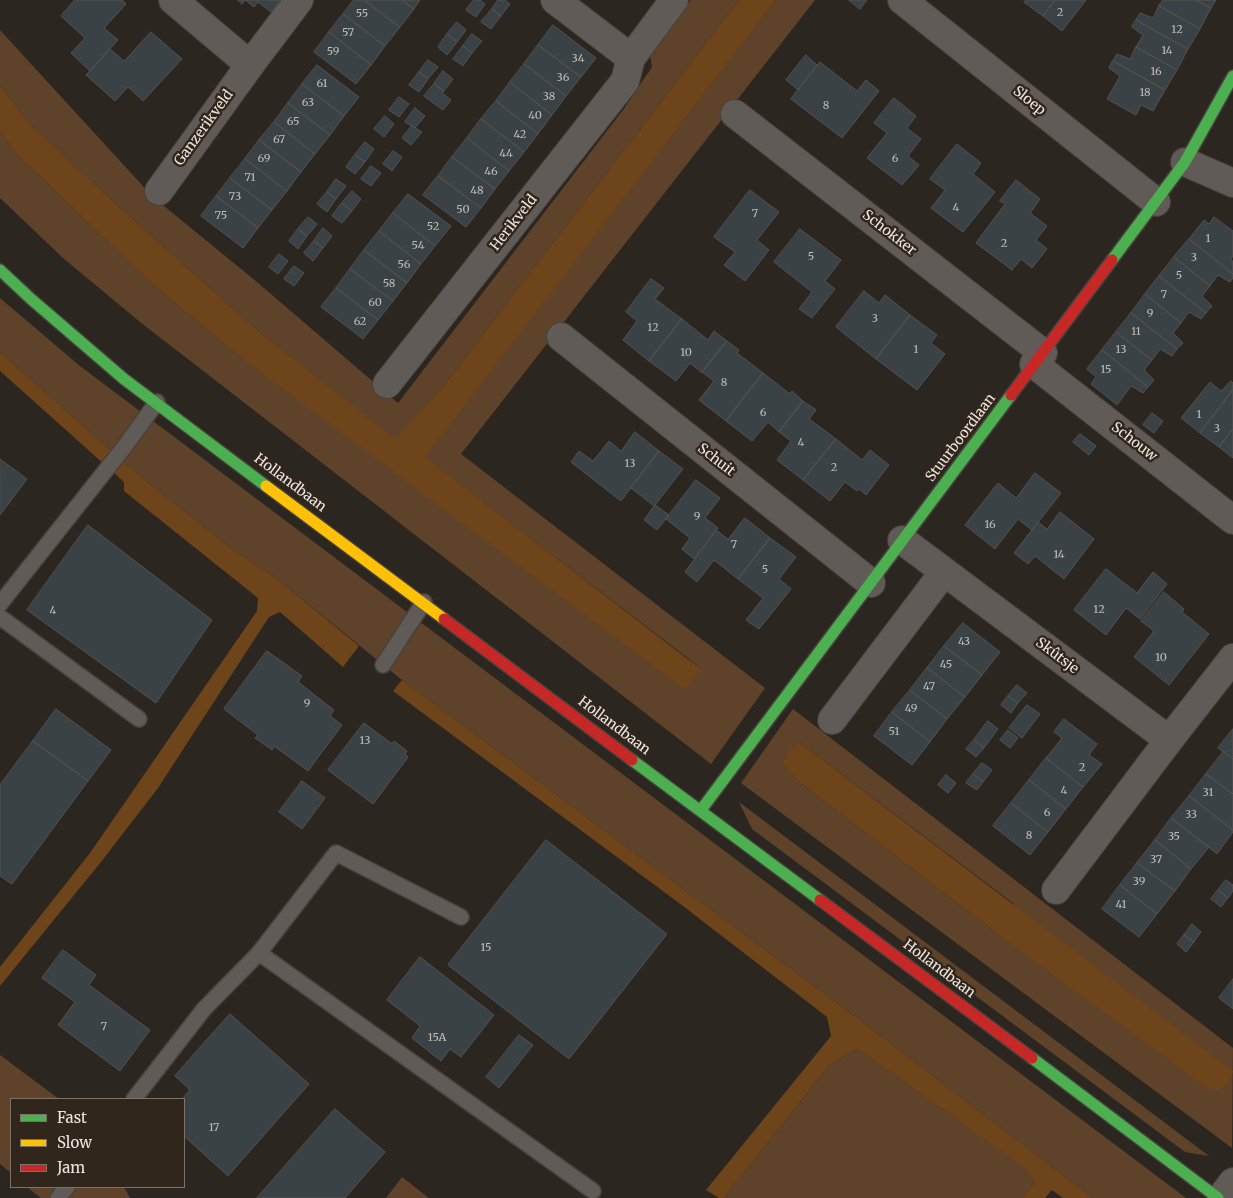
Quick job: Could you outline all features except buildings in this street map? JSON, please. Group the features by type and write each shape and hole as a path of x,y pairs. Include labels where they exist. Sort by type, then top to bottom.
{"street":[{"path":"173,0 250,65"},
{"name":"Ganzerikveld","path":"159,191 250,65 300,0"},
{"path":"555,0 631,58"},
{"name":"Herikveld","path":"387,384 625,81 631,58 674,0"},
{"name":"Sloep","path":"902,0 1156,202"},
{"name":"Stuurboordlaan","path":"701,810 1186,162 1233,76"},
{"name":"Schokker","path":"735,114 1039,358"},
{"path":"1186,162 1233,183"},
{"name":"Hollandbaan","path":"0,270 124,379 1219,1198"},
{"name":"Schuit","path":"560,337 871,583"},
{"name":"Schouw","path":"1039,358 1233,520"},
{"name":"Skûtsje","path":"902,540 1169,740"},
{"path":"832,720 944,572"},
{"path":"1056,890 1233,658"},
{"path":"1219,1198 1233,1182"}],"lane":[{"path":"0,604 125,446 157,402"},
{"path":"383,664 424,602"},
{"path":"0,617 140,719"},
{"path":"135,1098 204,1009 259,953 336,853 461,917"},
{"path":"259,953 593,1191"},
{"path":"58,1198 66,1188"}],"shaded area":[{"path":"691,0 739,0 442,388 395,440 257,330 128,215 30,124 0,86 0,30 153,197 257,282 398,403 623,110 652,67 650,55"},
{"path":"739,0 776,0 425,457 702,670 684,689 238,355 145,278 16,153 0,132 0,86 30,124 128,215 257,330 395,439 442,388"},
{"path":"776,0 815,0 461,454 765,688 711,764 140,322 63,258 0,198 0,132 16,153 145,278 238,355 702,669 424,457"},
{"path":"0,298 80,366 1186,1198 1093,1198 857,1018 402,680 275,577 228,546 134,471 0,352"},
{"path":"0,352 134,471 228,546 275,577 359,646 343,667 280,612 269,617 158,788 101,862 0,986 0,967 90,853 257,611 258,598 124,491 124,482 0,371"},
{"path":"402,680 857,1018 1093,1198 1063,1198 1052,1190 1045,1198 1022,1198 1035,1182 1026,1169 858,1049 830,1064 724,1198 719,1198 706,1190 831,1036 827,1017 683,906 393,691"},
{"path":"793,709 1233,1048 1232,1148 741,783","holes":["799,742 1014,904 995,932 798,781 782,764"]},
{"path":"799,742 1233,1071 1229,1084 1220,1089 1210,1090 995,932 798,781 782,764 789,752"},
{"path":"739,802 1209,1156 1185,1152 752,829"},
{"path":"858,1049 1027,1169 1035,1182 1022,1198 724,1198 830,1064"},
{"path":"0,1055 58,1098 10,1098 10,1172 0,1164"},
{"path":"402,1177 429,1198 386,1198"},
{"path":"28,1188 125,1188 130,1198 41,1198"}],"traffic: fast":[{"path":"1112,260 1185,162 1233,76"},
{"path":"0,270 124,379 266,486"},
{"path":"701,810 1011,395"},
{"path":"632,760 820,900"},
{"path":"1032,1058 1218,1198"}],"traffic: slow":[{"path":"266,486 444,619"}],"traffic: jam":[{"path":"1011,395 1112,260"},
{"path":"444,619 632,760"},
{"path":"820,900 1032,1058"}]}
